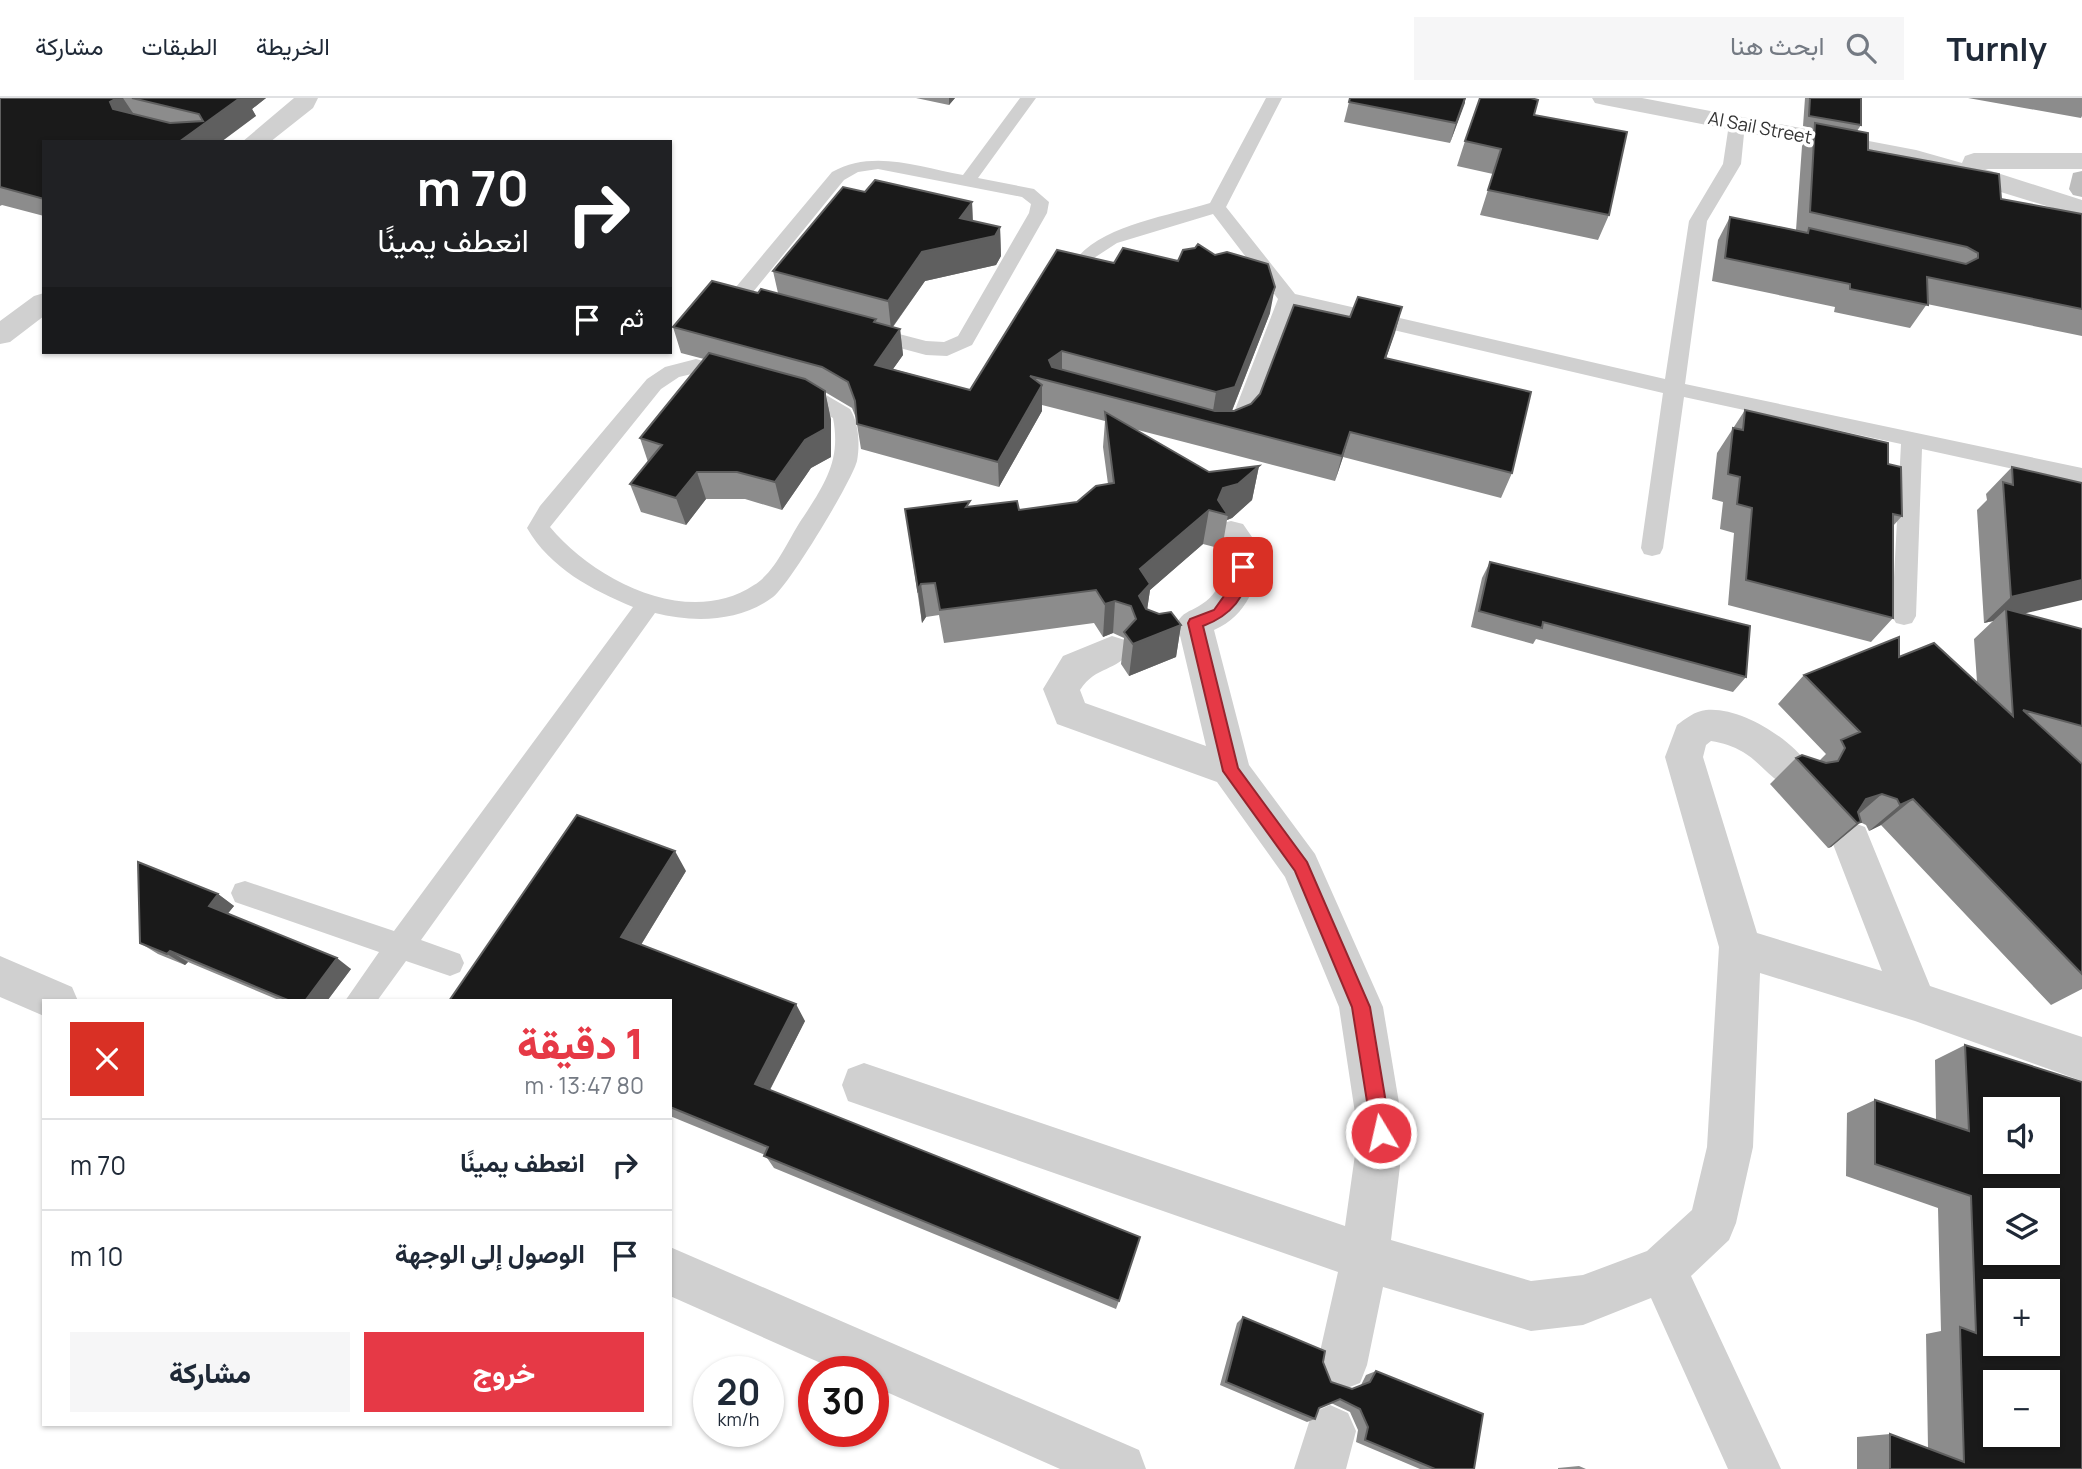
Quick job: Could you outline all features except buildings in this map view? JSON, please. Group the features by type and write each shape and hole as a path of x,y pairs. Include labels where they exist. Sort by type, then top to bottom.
{"main road":[{"path":"2082,179 2082,189"}],"street":[{"path":"257,140 304,103 306,98"},
{"name":"Al Sail Street","path":"1604,98 1916,158 1993,179 2082,209"},
{"name":"Al Sail Street","path":"1916,158 2082,160"},
{"path":"0,335 42,304"},
{"path":"1231,533 1244,550 1241,583 1219,614 1182,626 1231,771 1301,867 1361,1007 1381,1133 1365,1257 1342,1365"},
{"path":"1112,650 1076,666 1061,689 1070,713 1231,771"},
{"path":"864,1085 1365,1257 1531,1306 1583,1300 1663,1269 1712,1223 1730,1147 1740,947 1684,757 1690,736 1706,726 1735,730 1764,743 1795,774"},
{"path":"1851,839 1915,1001"},
{"path":"1740,947 1915,1001 2082,1059"},
{"path":"0,976 52,999"},
{"path":"1663,1269 1755,1469"},
{"path":"672,1272 1120,1469"}],"lane":[{"path":"968,180 1028,98"},
{"path":"1079,268 1086,256 1110,239 1146,240 1217,207 1274,98"},
{"path":"1652,548 1673,388 1705,223 1732,164 1737,124"},
{"path":"878,164 968,180 1028,193 1040,202 1038,213 965,340 947,349 926,348 743,300 743,291 838,176 855,167 878,164"},
{"path":"1217,207 1247,263 1289,299 1673,388 2082,476"},
{"path":"1199,424 1224,428 1242,419 1289,299"},
{"path":"696,366 819,401 843,414 848,434 845,472 765,590 735,607 706,611 649,604 599,584 548,544 538,528 548,512 654,384 672,372 696,366"},
{"path":"1904,617 1912,440"},
{"path":"361,999 397,946 649,604"},
{"path":"245,893 450,963"}],"route":[{"path":"1243,567 1241,583 1219,614 1195,623 1219,722 1231,771 1301,867 1361,1007 1381,1133"}]}
